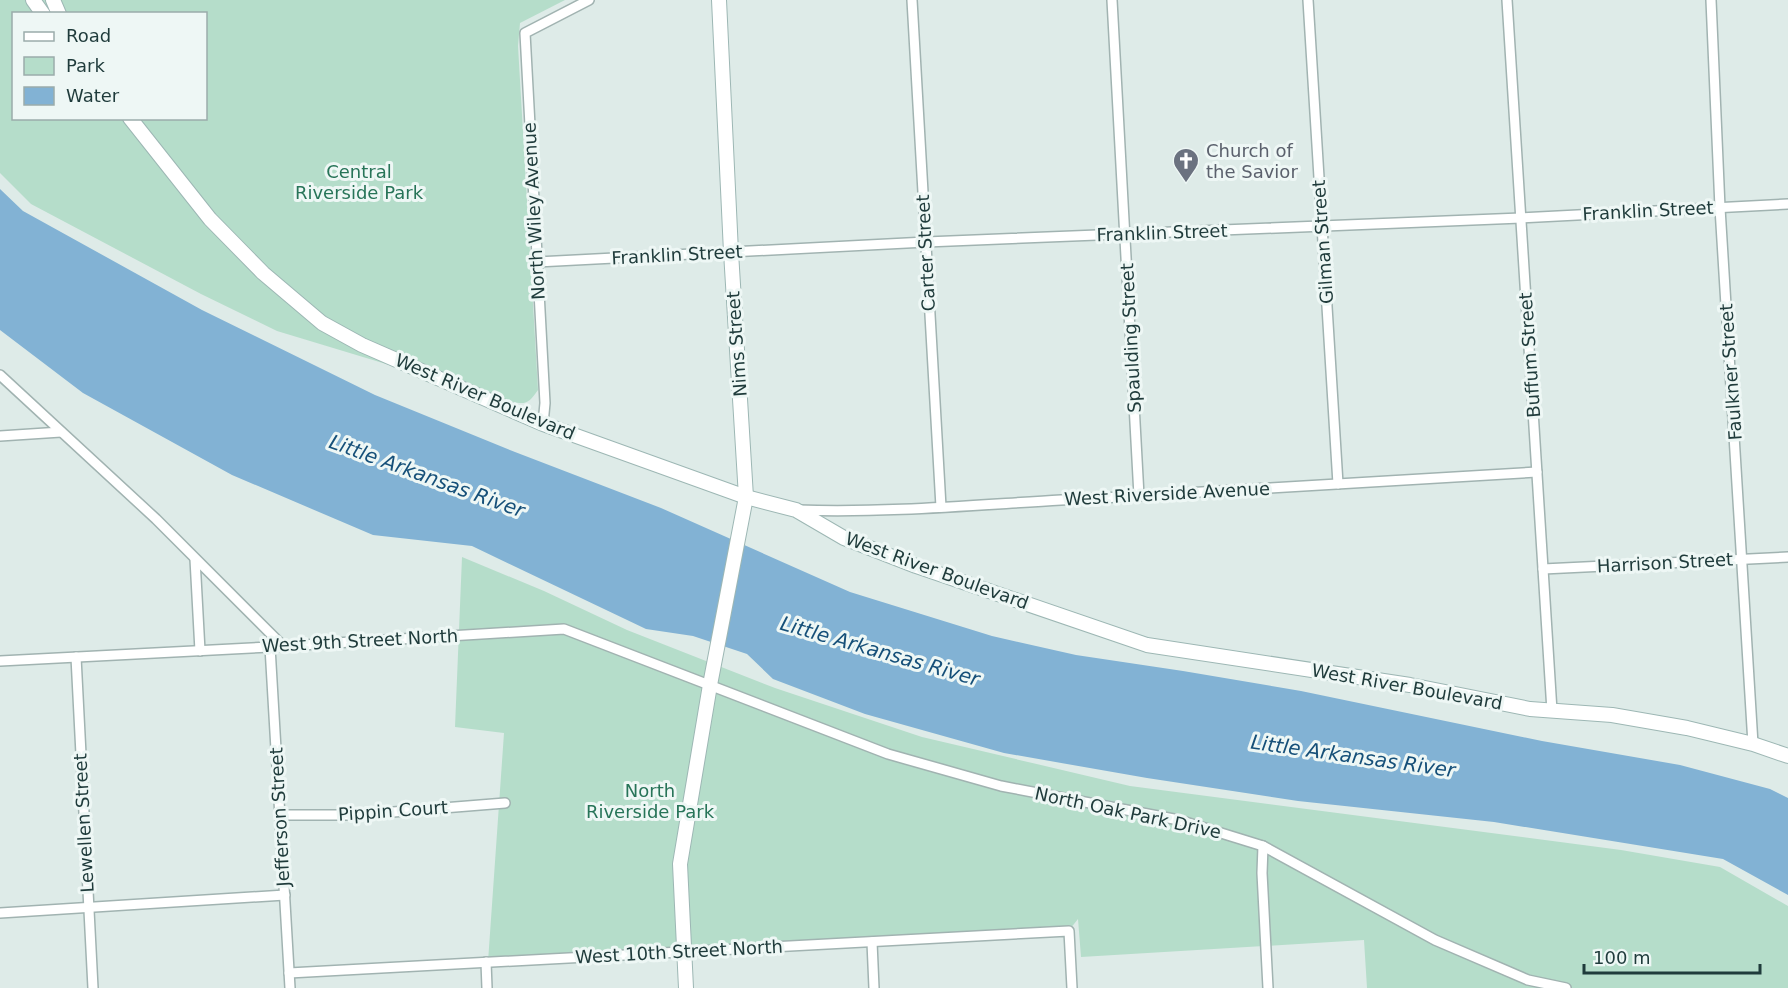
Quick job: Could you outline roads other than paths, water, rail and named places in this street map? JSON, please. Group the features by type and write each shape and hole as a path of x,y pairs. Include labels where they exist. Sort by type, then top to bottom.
{"street":[{"name":"North Wiley Avenue","path":"543,424 544,389 525,33 589,0"},
{"name":"Nims Street","path":"686,988 680,864 710,685 746,497 719,0"},
{"name":"Carter Street","path":"912,0 941,507"},
{"name":"Spaulding Street","path":"1112,0 1139,496"},
{"name":"Gilman Street","path":"1308,0 1338,484"},
{"name":"Buffum Street","path":"1507,0 1552,711"},
{"name":"Faulkner Street","path":"1711,0 1720,208 1753,744"},
{"name":"West River Boulevard","path":"132,120 210,219 263,273 322,323 362,345 543,424 746,497 796,510 844,538 916,566 1124,639 1147,645 1410,685 1530,709 1612,716 1687,728 1753,744 1788,756"},
{"name":"Franklin Street","path":"537,262 926,242 1521,218 1788,204"},
{"path":"0,375 156,519 283,646"},
{"path":"0,436 61,432"},
{"name":"West Riverside Avenue","path":"796,510 836,512 941,507 1537,472"},
{"name":"Harrison Street","path":"1543,569 1788,557"},
{"path":"195,559 200,651"},
{"name":"West 9th Street North","path":"0,661 564,629 710,685"},
{"name":"Jefferson Street","path":"270,647 290,988"},
{"name":"Lewellen Street","path":"76,657 93,988"},
{"name":"North Oak Park Drive","path":"710,685 888,754 935,768 1001,786 1179,820 1263,846 1435,940 1528,980 1566,988"},
{"name":"Pippin Court","path":"280,815 356,815 505,803"},
{"path":"1263,846 1262,873 1268,988"},
{"path":"0,914 285,895"},
{"name":"West 10th Street North","path":"289,973 1069,932 1072,988"},
{"path":"872,942 874,988"},
{"path":"486,962 487,988"}],"water":[{"name":"Little Arkansas River","path":"0,189 23,211 202,310 375,395 661,508 850,592 992,636 1076,655 1301,691 1542,741 1680,765 1770,789 1788,798 1788,895 1723,859 1494,822 1298,801 1004,753 865,714 773,679 747,654 693,636 646,629 472,546 373,535 232,475 83,393 0,330"}],"place":[{"name":"Church of the Savior","path":"1186,184"}],"park label":[{"name":"Central Riverside Park","path":"359,182"},
{"name":"North Riverside Park","path":"650,801"}]}
